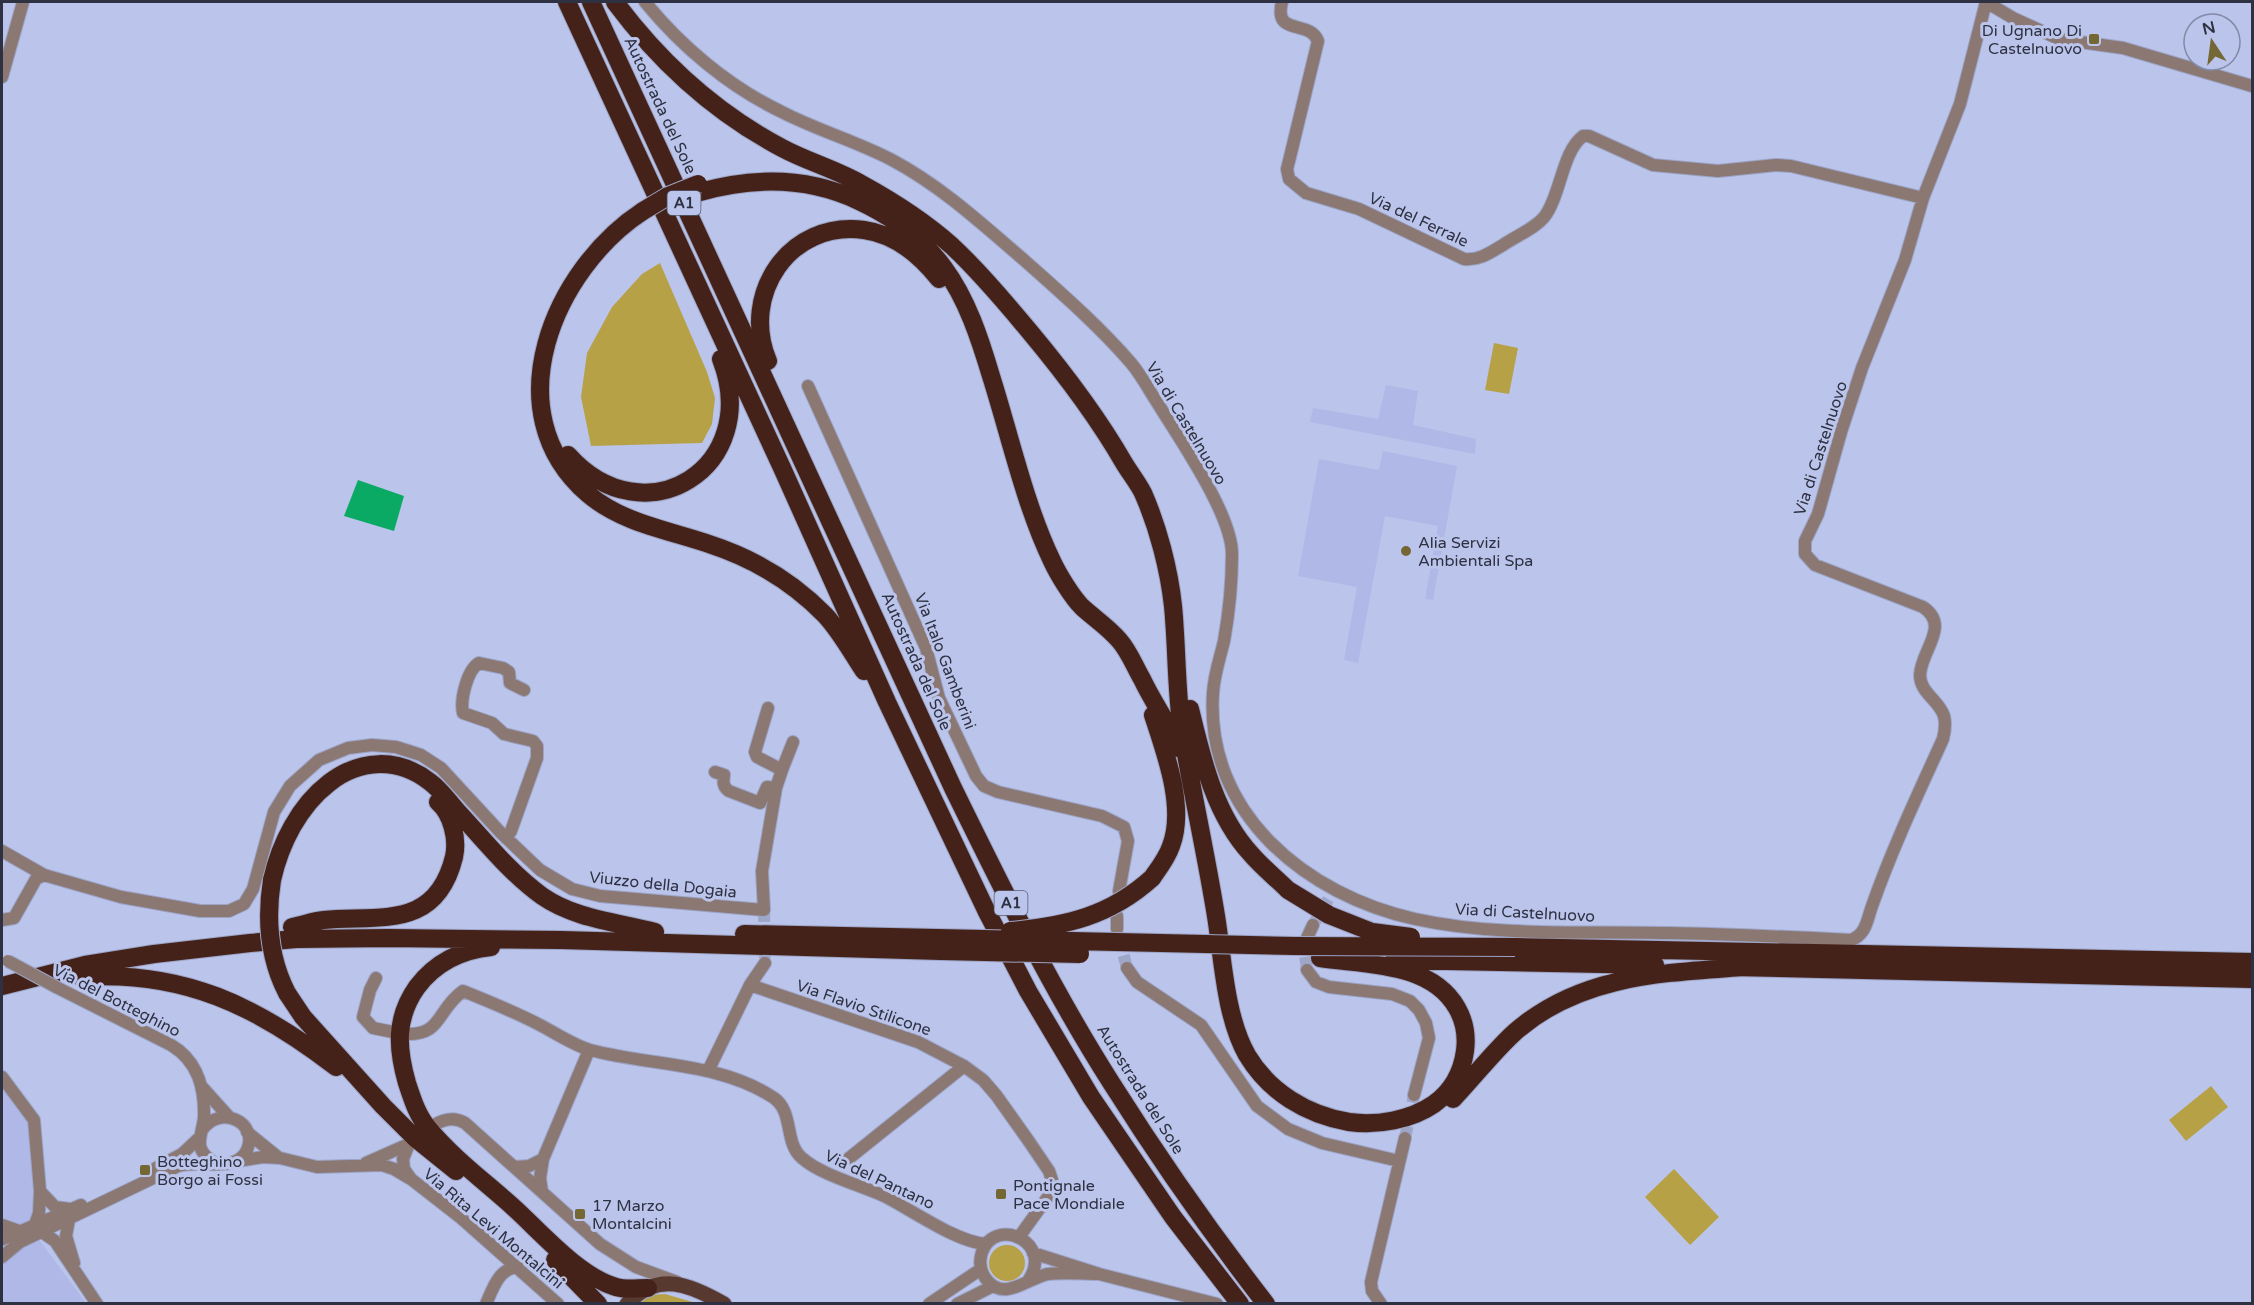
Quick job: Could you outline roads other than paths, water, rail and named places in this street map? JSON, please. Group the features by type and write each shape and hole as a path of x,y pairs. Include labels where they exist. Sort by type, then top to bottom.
{"highway":[{"name":"A1","path":"567,2 887,702 986,910 1028,991 1091,1097 1166,1208 1240,1304"},
{"name":"Autostrada del Sole","path":"591,2 953,788 1048,974 1124,1103 1189,1200 1266,1304"},
{"path":"4,964 228,933 292,927 425,926 655,932 939,945 1314,964 1410,971 1429,979 1449,995 1460,1014 1464,1024 1466,1045 1458,1077 1448,1092 1433,1105 1400,1119 1358,1123 1319,1114 1281,1094 1257,1069 1243,1045 1234,1022 1227,989 1216,915 1181,726 1172,601 1160,541 1142,493 1108,435 1066,375 1008,305 951,246 860,183 780,147 727,114 690,84 651,46 615,2"},
{"path":"884,198 832,180 786,173 746,174 722,177 672,203 628,221 595,251 573,283 552,323 545,346 540,386 551,444 562,463 582,488 609,509 637,522 750,560 786,581 825,616 887,702"},
{"path":"699,188 743,182 786,181 844,193 908,231 928,248 943,266 967,308 1039,530 1053,564 1080,605 1120,641 1173,735 1181,760 1230,1023 1244,1057 1253,1071 1278,1098 1317,1119 1338,1125 1358,1128 1378,1127 1413,1120 1451,1101 1514,1033 1562,1001 1598,986 1629,978 1743,968"},
{"path":"645,214 587,275 560,329 548,376 549,406 554,429 561,444 565,452 580,468 599,482 619,490 638,493 675,487 703,470 722,443 729,421 730,391 724,367 697,307 701,294"},
{"path":"778,405 781,391 761,344 759,321 764,293 780,262 796,248 826,232 863,230 885,235 910,249 937,276 978,338"},
{"path":"1176,652 1208,778 1227,819 1250,853 1288,890 1329,915 1372,932 1515,947"},
{"path":"939,945 1070,923 1122,902 1152,878 1172,845 1176,826 1176,805 1164,749 1141,679"},
{"path":"275,880 277,860 286,839 300,814 318,792 341,774 365,765 388,764 412,772 430,782 507,865 556,905 588,917 655,932"},
{"path":"292,927 321,920 397,916 415,911 432,898 448,877 455,854 453,827 445,808 427,791 411,781 387,773 366,773 346,782 324,799 293,838 275,880 269,903 272,944 278,971 303,1017 384,1106 415,1138 453,1168 548,1254 598,1304"},
{"path":"2,986 85,965 250,943 389,938 939,945 1515,947 2253,962"},
{"path":"453,1154 423,1121 406,1080 399,1050 399,1035 403,1014 409,1000 431,971 446,960 463,953 485,947 561,940"},
{"path":"1314,964 1743,968 2253,979"},
{"path":"2,986 41,985 74,977 103,975 157,979 192,987 228,1000 266,1019 311,1048 384,1106"},
{"path":"289,990 345,1057 419,1128 453,1154 587,1272 603,1282 618,1287 648,1288"}],"main road":[{"path":"627,1304 648,1288 664,1284 684,1284 724,1304"}],"street":[{"path":"2,77 23,2"},
{"name":"Via di Castelnuovo","path":"645,2 674,33 718,73 749,93 776,110 890,159 944,192 1085,314 1134,367 1200,472 1218,509 1232,548 1224,641 1213,688 1212,712 1218,756 1233,794 1254,827 1287,859 1332,894 1413,919 1520,931 1670,933 1851,940 1858,937 1864,930 1882,878 1943,739 1944,714 1922,686 1920,676 1936,625 1931,613 1923,607 1815,565 1805,554 1804,548 1818,514 1866,359 1905,260 1923,198 1960,104 1986,2"},
{"name":"Via del Ferrale","path":"1282,2 1280,16 1284,21 1290,26 1308,30 1316,35 1318,42 1287,169 1289,179 1306,193 1359,208 1464,259 1472,260 1484,256 1543,218 1555,195 1571,150 1582,136 1589,136 1653,165 1718,171 1776,165 1791,166 1923,198"},
{"path":"1986,2 2013,18 2060,39 2123,48 2253,86"},
{"name":"Via Italo Gamberini","path":"808,386 926,648 939,698 976,776 984,786 998,792 1102,816 1124,827 1128,841 1119,891"},
{"path":"506,838 511,831 537,758 537,746 533,741 504,734 492,723 468,716 463,713 462,706 471,670 479,663 504,668 509,672 510,683 524,690"},
{"path":"768,708 755,752 757,757 782,770"},
{"path":"715,772 724,775 723,782 729,791 760,803 767,787 776,788 793,742"},
{"name":"Viuzzo della Dogaia","path":"2,851 44,875 121,897 200,911 229,911 244,904 253,889 274,812 290,786 319,760 348,748 372,745 396,747 421,755 441,768 506,838 548,876 572,889 582,892 764,910 762,871 776,788"},
{"path":"2,920 14,918 36,879 44,875"},
{"path":"1307,938 1313,925"},
{"path":"708,1071 750,985 765,963"},
{"name":"Via del Botteghino","path":"4,964 114,1015 176,1048 191,1062 202,1087 229,1117 240,1122 247,1132 280,1158"},
{"path":"1314,964 1316,982 1329,987 1392,994 1410,1001 1419,1010 1426,1023 1429,1038 1414,1095"},
{"path":"1127,968 1137,982 1200,1025 1218,1047 1234,1076 1257,1106 1288,1129 1322,1143 1399,1161"},
{"name":"Via del Pantano","path":"376,978 370,990 363,1017 373,1028 399,1033 422,1034 433,1027 443,1011 463,991 524,1017 588,1050 708,1071 754,1088 776,1100 785,1110 792,1144 800,1157 807,1162 884,1197 963,1238 986,1244"},
{"name":"Via Flavio Stilicone","path":"750,985 918,1042 964,1066 983,1080 1049,1171 1052,1180 1050,1194 1019,1237"},
{"path":"542,1192 540,1180 543,1159 588,1050"},
{"path":"848,1159 964,1066"},
{"path":"2,1077 34,1120 40,1191 39,1213 32,1230 3,1256"},
{"name":"Via del Botteghino","path":"202,1087 203,1153 214,1163"},
{"path":"70,1215 190,1148 214,1119 229,1117"},
{"path":"434,1125 447,1120 463,1122 616,1256 648,1272 684,1284"},
{"path":"238,1161 247,1148 247,1132"},
{"path":"1381,1304 1372,1291 1371,1282 1405,1138"},
{"name":"Via Rita Levi Montalcini","path":"360,1165 409,1144 403,1164 411,1179 461,1218 558,1304"},
{"path":"3,1256 6,1244 2,1239 70,1215 182,1165 214,1163 226,1165 259,1157 280,1158 316,1167 360,1165 389,1167 411,1179"},
{"path":"515,1167 529,1166 543,1159"},
{"path":"40,1191 55,1207 70,1215"},
{"path":"70,1215 66,1236 77,1272"},
{"path":"2,1225 32,1230 55,1241 93,1298"},
{"path":"1028,1281 1034,1271 1033,1253 1028,1244 1019,1237 1001,1235 986,1244 980,1258 981,1269 985,1278 993,1286 1010,1290 1049,1274 1099,1274"},
{"path":"1033,1253 1099,1274 1217,1304"},
{"path":"486,1304 500,1276 509,1269 518,1267"},
{"path":"929,1304 981,1269"},
{"path":"957,1304 993,1286"}],"tunnel":[{"path":"1313,925 1329,898"},
{"path":"764,910 765,963"},
{"path":"1119,938 1127,968"},
{"path":"1307,939 1305,955 1307,970"},
{"path":"1405,1138 1414,1095"}],"place":[{"name":"Di Ugnano Di Castelnuovo","path":"2094,39"},
{"name":"Alia Servizi Ambientali Spa","path":"1406,551"},
{"name":"Botteghino Borgo ai Fossi","path":"145,1170"},
{"name":"Pontignale Pace Mondiale","path":"1001,1194"},
{"name":"17 Marzo Montalcini","path":"580,1214"}]}
